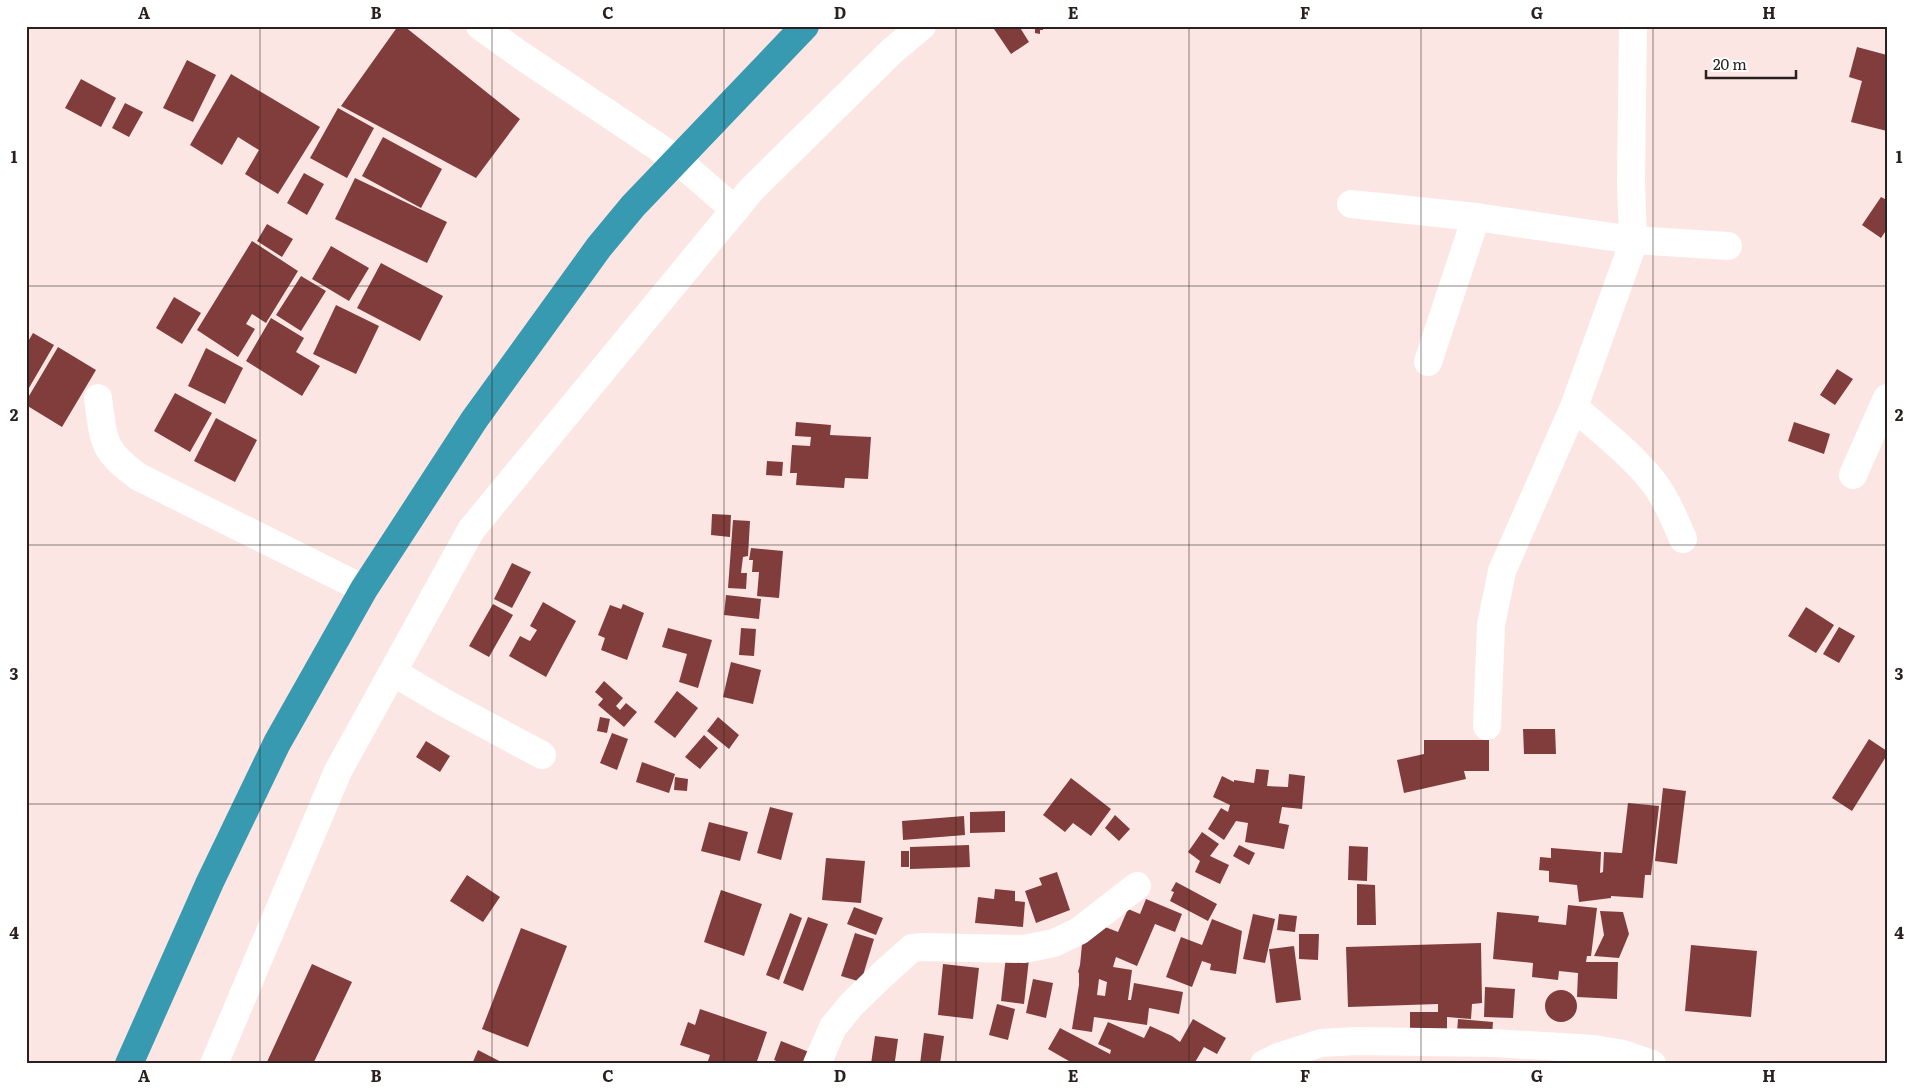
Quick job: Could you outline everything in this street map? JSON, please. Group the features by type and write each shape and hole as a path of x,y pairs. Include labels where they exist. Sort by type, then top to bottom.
{"highway":[{"path":"128,1064 210,882 277,743 364,589 474,420 599,247 633,206 804,26"}],"street":[{"path":"480,26 676,159 735,210"},
{"path":"214,1064 338,771 471,530 751,190 871,72 922,26"},
{"path":"1487,726 1491,626 1502,571 1574,406 1626,266 1633,240 1631,172 1633,26"},
{"path":"1351,204 1476,218 1633,240 1728,246"},
{"path":"1428,362 1476,218"},
{"path":"98,398 103,434 108,450 125,467 139,477 364,589"},
{"path":"1853,475 1887,398"},
{"path":"1574,406 1625,453 1654,483 1669,508 1683,539"},
{"path":"393,672 445,704 542,755"},
{"path":"817,1064 833,1027 852,1004 912,948 1024,949 1054,943 1080,931 1137,886"},
{"path":"1264,1064 1278,1057 1321,1043 1357,1041 1494,1043 1594,1049 1623,1054 1652,1064"}],"building":[{"path":"398,26 404,26 520,119 476,178 341,106"},
{"path":"998,26 1019,26 1029,42 1011,54 994,29"},
{"path":"1035,26 1043,28 1043,30 1040,30 1040,34 1035,33"},
{"path":"1857,47 1887,55 1887,131 1851,122 1862,81 1849,77"},
{"path":"187,60 216,75 193,122 163,108"},
{"path":"231,74 320,127 278,194 245,174 259,150 238,137 222,165 190,145"},
{"path":"81,79 116,98 101,127 65,108"},
{"path":"125,103 143,112 129,137 112,128"},
{"path":"338,108 374,128 347,178 310,158"},
{"path":"383,137 442,169 421,208 362,176"},
{"path":"304,173 324,184 307,215 287,203"},
{"path":"355,178 447,222 427,263 335,219"},
{"path":"1881,197 1887,200 1887,229 1881,238 1862,225"},
{"path":"267,224 293,239 282,257 257,241"},
{"path":"252,241 298,271 266,323 252,314 246,324 255,329 238,357 197,330"},
{"path":"331,246 369,268 349,301 312,279"},
{"path":"381,263 443,296 420,341 357,308"},
{"path":"301,276 326,291 301,331 276,315"},
{"path":"174,297 201,313 182,344 156,328"},
{"path":"336,305 379,326 356,374 313,354"},
{"path":"271,318 304,338 296,352 320,366 302,396 246,361"},
{"path":"33,333 54,345 26,393 26,345"},
{"path":"58,347 96,370 62,427 26,405 26,401"},
{"path":"206,348 243,368 225,404 188,386"},
{"path":"1837,369 1853,379 1835,405 1820,395"},
{"path":"175,393 212,413 190,452 154,431"},
{"path":"216,418 257,440 235,482 194,461"},
{"path":"796,422 831,425 830,435 871,437 868,479 845,478 844,488 796,485 797,473 790,473 792,445 810,446 811,437 795,436"},
{"path":"1794,422 1830,434 1824,454 1788,441"},
{"path":"767,461 783,462 782,476 766,475"},
{"path":"712,514 731,515 730,537 711,535"},
{"path":"733,520 750,521 748,556 743,557 741,573 747,573 746,589 728,588"},
{"path":"751,548 783,551 779,598 757,596 759,572 752,572 753,560 749,560"},
{"path":"512,563 531,572 512,608 494,599"},
{"path":"726,595 761,599 759,619 724,615"},
{"path":"543,602 576,621 546,677 509,656 520,636 530,641 537,630 530,626"},
{"path":"493,604 513,615 489,657 469,646"},
{"path":"623,604 644,613 627,660 601,650 605,638 598,635 610,605 621,609"},
{"path":"1806,607 1834,625 1816,653 1788,636"},
{"path":"1839,627 1855,636 1839,663 1823,654"},
{"path":"668,628 712,640 698,688 679,682 687,654 662,647"},
{"path":"741,628 756,629 754,656 739,655"},
{"path":"731,662 761,670 753,704 723,697"},
{"path":"604,681 623,698 616,706 620,710 626,703 637,712 624,727 598,705 603,699 595,692"},
{"path":"677,691 698,708 675,738 654,722"},
{"path":"600,717 610,719 607,733 597,731"},
{"path":"718,717 739,735 729,749 707,731"},
{"path":"1523,729 1555,729 1556,754 1524,754"},
{"path":"612,733 628,739 617,770 600,763"},
{"path":"704,735 718,748 700,769 685,757"},
{"path":"1869,739 1887,751 1887,755 1852,811 1832,798"},
{"path":"1424,740 1489,740 1489,771 1464,771 1466,779 1404,793 1397,760 1424,754"},
{"path":"426,741 450,756 440,772 416,757"},
{"path":"642,762 675,774 669,793 636,782"},
{"path":"1256,769 1269,770 1267,786 1288,787 1289,774 1305,776 1302,809 1282,807 1279,823 1289,825 1284,849 1245,842 1248,823 1236,821 1224,840 1208,829 1221,808 1228,812 1230,805 1213,797 1222,776 1234,782 1234,780 1254,783"},
{"path":"675,777 688,779 687,791 674,790"},
{"path":"1071,778 1111,809 1091,836 1073,823 1065,832 1043,815"},
{"path":"1663,788 1686,791 1677,864 1655,861"},
{"path":"1628,803 1659,806 1651,875 1645,875 1643,898 1611,896 1611,898 1579,902 1577,885 1549,882 1549,871 1539,870 1540,857 1551,858 1551,848 1601,852 1600,873 1603,872 1604,852 1622,853"},
{"path":"770,807 793,813 781,860 757,853"},
{"path":"1005,811 1005,832 970,833 970,812"},
{"path":"1115,815 1130,829 1119,841 1105,828"},
{"path":"964,816 965,835 903,840 902,821"},
{"path":"709,822 748,832 740,861 701,851"},
{"path":"1202,832 1219,844 1210,856 1229,865 1220,884 1195,872 1200,861 1188,852"},
{"path":"969,845 970,867 910,869 910,847"},
{"path":"1239,845 1255,853 1249,865 1233,856"},
{"path":"1349,846 1368,847 1367,881 1348,880"},
{"path":"901,851 909,851 909,867 901,867"},
{"path":"826,858 865,861 861,903 822,900"},
{"path":"1057,872 1070,910 1036,923 1025,891 1042,885 1039,878"},
{"path":"467,875 500,897 483,922 450,901"},
{"path":"1176,882 1217,904 1208,921 1170,901 1174,892 1171,891"},
{"path":"1357,884 1375,885 1376,925 1357,925"},
{"path":"995,889 1015,891 1015,901 1025,902 1023,927 975,923 978,897 994,899"},
{"path":"721,890 762,904 744,956 704,942"},
{"path":"1146,899 1182,914 1175,932 1155,924 1137,966 1116,957 1113,967 1132,970 1128,1000 1131,1000 1134,983 1183,992 1179,1014 1149,1008 1147,1025 1094,1017 1092,1032 1072,1029 1079,985 1078,972 1083,934 1095,923 1118,932 1128,909 1140,914","holes":["1099,979 1107,982 1105,996 1097,995"]},
{"path":"1568,905 1597,908 1591,956 1587,956 1586,962 1618,962 1617,999 1577,997 1578,973 1559,971 1558,980 1532,977 1533,963 1493,959 1497,912 1539,916 1538,922 1566,925"},
{"path":"854,907 883,918 876,935 847,924"},
{"path":"1600,911 1623,912 1629,934 1619,958 1594,956 1604,935"},
{"path":"790,913 802,918 779,980 766,975"},
{"path":"1253,914 1275,919 1265,963 1243,959"},
{"path":"1279,914 1297,916 1295,932 1277,930"},
{"path":"808,917 828,924 803,991 783,983"},
{"path":"1212,919 1242,931 1236,974 1210,970 1211,964 1202,961 1192,987 1166,977 1181,937 1202,945"},
{"path":"521,928 567,946 528,1047 482,1029"},
{"path":"855,933 874,939 861,982 841,976"},
{"path":"1299,934 1319,934 1318,960 1299,959"},
{"path":"1481,943 1482,1003 1472,1004 1471,1019 1447,1017 1447,1032 1410,1032 1410,1012 1438,1012 1438,1004 1348,1007 1346,947"},
{"path":"1691,945 1757,951 1751,1017 1685,1011"},
{"path":"1294,946 1301,1000 1276,1003 1269,949"},
{"path":"1006,956 1029,959 1024,1004 1001,1001"},
{"path":"312,964 352,982 313,1064 266,1064"},
{"path":"943,964 979,968 973,1019 938,1015"},
{"path":"1033,979 1053,983 1046,1018 1026,1013"},
{"path":"1485,987 1515,989 1513,1018 1484,1017"},
{"path":"1561,990 1573,994 1577,1006 1573,1018 1561,1022 1549,1018 1545,1006 1549,994"},
{"path":"997,1004 1015,1009 1008,1040 989,1035"},
{"path":"700,1009 767,1032 756,1064 707,1064 710,1055 680,1045 688,1022 695,1025"},
{"path":"1193,1019 1226,1038 1217,1054 1204,1047 1194,1064 1140,1064 1135,1062 1134,1064 1074,1064 1048,1049 1060,1028 1110,1054 1111,1050 1098,1044 1108,1022 1144,1038 1150,1026 1172,1036 1180,1042"},
{"path":"1458,1019 1493,1022 1492,1036 1457,1033"},
{"path":"924,1033 944,1036 940,1064 920,1064"},
{"path":"875,1036 898,1039 895,1061 907,1064 871,1064"},
{"path":"781,1041 809,1052 804,1064 784,1064 774,1060"},
{"path":"478,1050 505,1064 472,1064"}]}
